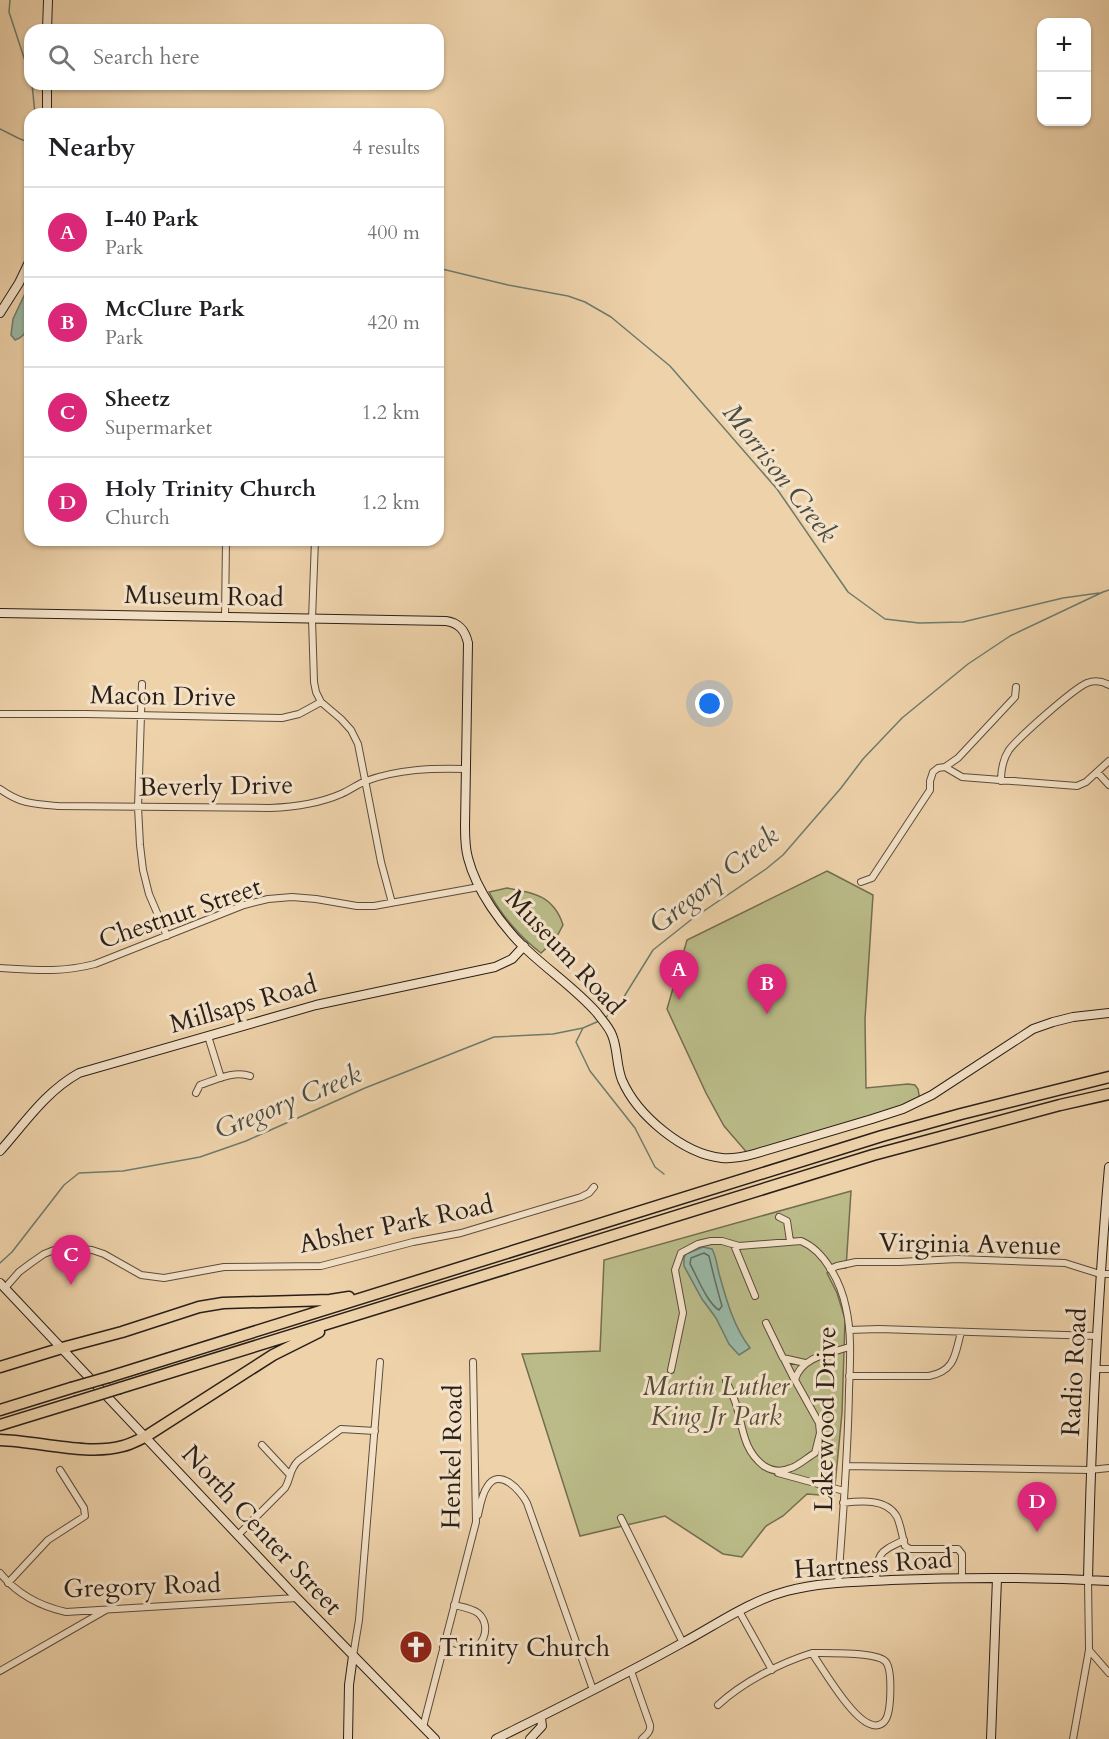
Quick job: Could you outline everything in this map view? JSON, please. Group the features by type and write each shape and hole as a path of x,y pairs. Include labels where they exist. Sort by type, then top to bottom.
{"highway":[{"path":"0,1410 882,1136 1109,1077"},
{"path":"0,1425 873,1155 1109,1094"},
{"path":"0,1367 199,1307 223,1303 330,1300 383,1290 434,1276"},
{"path":"0,1440 105,1449 124,1446 146,1437 273,1355 320,1331 369,1311"}],"street":[{"path":"47,24 48,0"},
{"path":"47,90 47,108"},
{"path":"0,313 24,273"},
{"path":"225,617 226,546"},
{"path":"315,546 312,619 316,692 321,702 351,730 358,744 379,851 392,903"},
{"name":"Museum Road","path":"0,613 446,621 454,622 462,627 468,643 466,848 474,876 499,916 524,946 571,987 601,1018 613,1036 617,1062 624,1082 640,1108 653,1122 682,1143 707,1155 738,1158 903,1109 938,1092 1033,1029 1073,1017 1109,1013"},
{"path":"1000,781 1002,765 1010,749 1060,702 1083,684 1102,681 1109,685"},
{"path":"142,684 138,807 143,870 149,894 167,936"},
{"path":"861,882 872,878 930,790 933,772 958,758 1015,697 1016,687"},
{"name":"Macon Drive","path":"0,714 282,718 299,714 321,702"},
{"path":"945,767 962,777 1077,786 1098,773 1109,761"},
{"name":"Beverly Drive","path":"0,789 27,803 58,806 294,807 318,802 366,781 399,773 466,769"},
{"path":"1098,773 1109,785"},
{"name":"Chestnut Street","path":"0,968 40,971 77,968 167,936 244,905 268,900 292,897 357,906 392,903 479,886"},
{"name":"Millsaps Road","path":"0,1151 49,1094 63,1082 86,1071 316,1005 495,967 512,959 524,946"},
{"path":"208,1036 221,1078"},
{"path":"196,1092 200,1085 221,1078 242,1073 250,1076"},
{"name":"Radio Road","path":"1088,1580 1095,1369 1104,1274 1109,1167"},
{"name":"Absher Park Road","path":"2,1288 18,1272 44,1254 68,1248 92,1250 104,1254 141,1275 164,1278 224,1267 321,1266 413,1242 461,1233 581,1197 594,1187"},
{"path":"670,1370 683,1313 675,1270 679,1257 686,1249 711,1241 748,1246 790,1241 786,1221 779,1217"},
{"name":"Lakewood Drive","path":"790,1241 801,1241 819,1254 830,1269 846,1306 849,1330 849,1376 838,1583"},
{"path":"734,1245 755,1296"},
{"name":"Virginia Avenue","path":"830,1269 856,1262 899,1263 957,1259 1065,1263 1104,1274"},
{"name":"North Center Street","path":"2,1288 62,1348 297,1598 435,1739"},
{"path":"766,1323 819,1423 820,1433 815,1453 794,1468 783,1471 770,1470"},
{"path":"849,1330 1097,1336"},
{"path":"849,1376 940,1374 949,1368 955,1358 961,1332"},
{"path":"783,1358 805,1363 849,1347"},
{"path":"348,1739 350,1685 359,1620 380,1362"},
{"name":"Henkel Road","path":"423,1727 476,1522 473,1362"},
{"path":"795,1380 805,1363"},
{"path":"1095,1369 1109,1369"},
{"path":"726,1381 737,1408 747,1446 753,1456 770,1470 844,1491"},
{"path":"238,1535 285,1488 289,1482 292,1467 298,1461 341,1429 375,1431"},
{"path":"261,1445 290,1475"},
{"path":"800,1462 798,1473 800,1479"},
{"path":"846,1466 1090,1470 1109,1468"},
{"path":"8,1583 48,1540 85,1516 84,1508 60,1470"},
{"path":"476,1522 488,1484 498,1479 506,1481 514,1484 522,1493 593,1690"},
{"path":"843,1503 866,1500 892,1511 896,1516 905,1546 910,1549 958,1549 962,1554 962,1578"},
{"path":"621,1518 683,1643"},
{"path":"876,1581 880,1554 904,1540"},
{"name":"Gregory Road","path":"0,1573 24,1596 53,1609 78,1612 297,1598"},
{"name":"Hartness Road","path":"496,1739 631,1671 762,1599 787,1591 838,1583 962,1578 1109,1581"},
{"path":"991,1739 997,1578"},
{"path":"1073,1739 1089,1650 1088,1580"},
{"path":"443,1647 463,1652 472,1650 480,1644 484,1636 486,1628 479,1614 472,1609 454,1605"},
{"path":"0,1671 108,1609"},
{"path":"739,1611 772,1670"},
{"path":"1089,1650 1109,1673"},
{"path":"718,1705 730,1694 792,1660 813,1653 861,1655 884,1660 889,1666 891,1674 888,1714 880,1725 873,1726 866,1722 847,1704 813,1653"},
{"path":"631,1671 650,1725 648,1733 642,1739"},
{"path":"530,1739 542,1726 540,1718"}],"green space":[{"path":"827,871 873,895 865,1019 866,1088 915,1085 920,1101 749,1155 724,1126 667,1009 687,940"},
{"path":"507,888 541,897 559,915 563,925 555,940 541,953 512,926 489,892"},
{"name":"Martin Luther King Jr Park","path":"851,1191 846,1268 835,1269 827,1273 837,1293 845,1319 842,1413 834,1496 807,1494 783,1516 766,1526 742,1557 723,1554 665,1516 580,1536 522,1354 600,1351 604,1260"}],"water":[{"path":"24,296 24,334 15,340 11,335 13,319"},
{"path":"703,1247 712,1249 714,1252 732,1314 750,1348 739,1355 729,1344 684,1266 686,1254"}],"waterway":[{"path":"10,0 9,12 24,58"},
{"path":"33,90 34,108"},
{"name":"Morrison Creek","path":"0,129 24,140"},
{"name":"Morrison Creek","path":"444,269 508,285 568,296 585,302 611,317 670,366 777,489 848,592 885,619 919,623 963,622 1063,598 1099,593"},
{"name":"Morrison Creek","path":"1103,592 1109,590"},
{"name":"Gregory Creek","path":"606,1017 617,1008 653,950 692,919 783,855 863,759 902,718 968,664 1010,636 1103,592"},
{"name":"Gregory Creek","path":"0,1263 12,1252 64,1185 79,1173 123,1171 200,1157 246,1141 365,1088 494,1037 553,1034 583,1028 599,1021"},
{"path":"583,1028 576,1042 590,1071 635,1128 655,1167 664,1174"}],"place":[{"name":"I-40 Park","path":"679,1000"},
{"name":"McClure Park","path":"767,1014"},
{"name":"Sheetz","path":"71,1285"},
{"name":"Holy Trinity Church","path":"1037,1532"},
{"name":"Trinity Church","path":"416,1647"}]}
